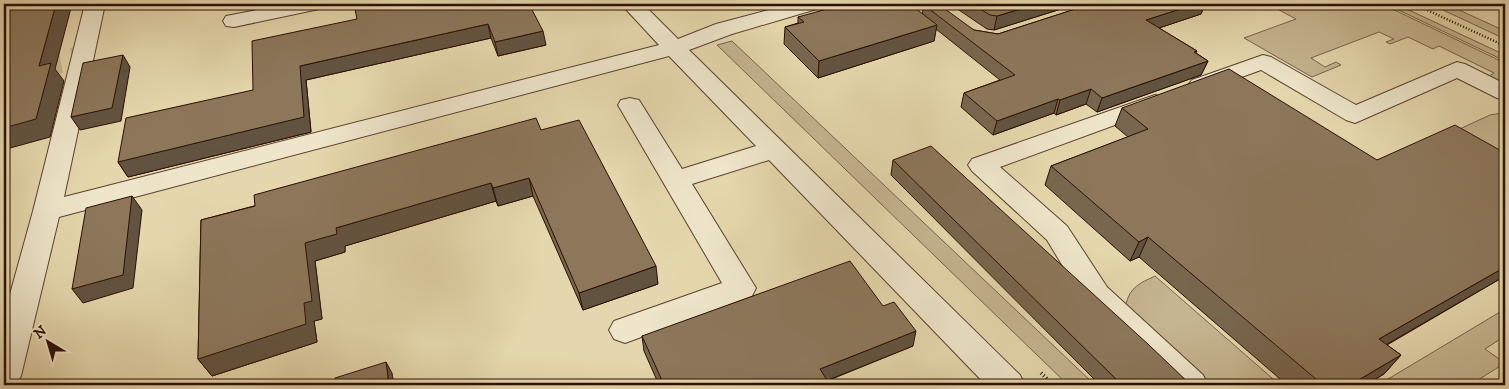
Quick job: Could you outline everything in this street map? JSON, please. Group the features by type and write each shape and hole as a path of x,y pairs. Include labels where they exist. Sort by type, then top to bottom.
{"street":[{"path":"4,376 46,211 95,4"},
{"path":"234,21 317,4"},
{"path":"631,4 1008,385"},
{"path":"46,211 674,48 724,29 813,4"},
{"path":"1191,385 1096,295 1058,233 981,164 1263,62 1355,115 1457,69 1505,93"},
{"path":"625,330 740,288 630,105"},
{"path":"676,180 732,164 774,149"}],"path":[{"path":"1414,4 1505,46"}],"shaded area":[{"path":"1268,4 1382,4 1505,63 1505,85 1489,76 1494,73 1439,46 1433,49 1408,37 1390,44 1386,42 1394,39 1379,32 1311,58 1325,67 1336,62 1341,65 1312,77 1244,38 1296,19"},
{"path":"1386,4 1396,4 1505,55 1505,61"},
{"path":"1430,4 1446,4 1505,31 1505,39"},
{"path":"732,41 1095,385 1068,385 717,45"},
{"path":"1505,113 1505,177 1438,139 1490,115"},
{"path":"1155,276 1280,385 1206,385 1132,316 1126,304 1130,293 1140,283"},
{"path":"1505,309 1505,336 1485,349 1505,363 1470,385 1378,385"}],"building":[{"path":"4,4 56,4 39,66 51,63 36,119 4,128"},
{"path":"354,4 529,4 543,31 495,42 488,24 300,66 304,117 118,162 126,118 253,90 252,41 357,19"},
{"path":"845,4 910,4 937,25 819,61 785,27 804,22 798,17"},
{"path":"938,4 974,30 998,34 1091,4 1196,4 1146,20 1197,51 1194,52 1208,61 1102,98 1091,89 997,121 964,93 1015,75 924,5"},
{"path":"972,4 1037,4 997,16 990,15"},
{"path":"123,55 112,108 71,117 83,63"},
{"path":"1229,69 1377,160 1455,125 1505,153 1505,267 1379,339 1401,355 1350,385 1323,385 1148,237 1139,242 1051,166 1148,129 1122,108"},
{"path":"536,118 541,130 579,120 656,266 579,293 529,178 493,188 491,183 336,228 337,234 305,243 312,301 304,303 306,324 198,359 201,220 255,206 254,195"},
{"path":"931,146 1191,385 1150,385 1144,379 1134,385 1122,385 893,160"},
{"path":"132,196 123,275 72,289 86,208"},
{"path":"850,261 883,306 894,302 916,331 820,369 830,385 664,385 642,336"},
{"path":"386,362 389,385 336,385 335,378"}],"tunnel":[{"path":"4,74 83,57"}]}
